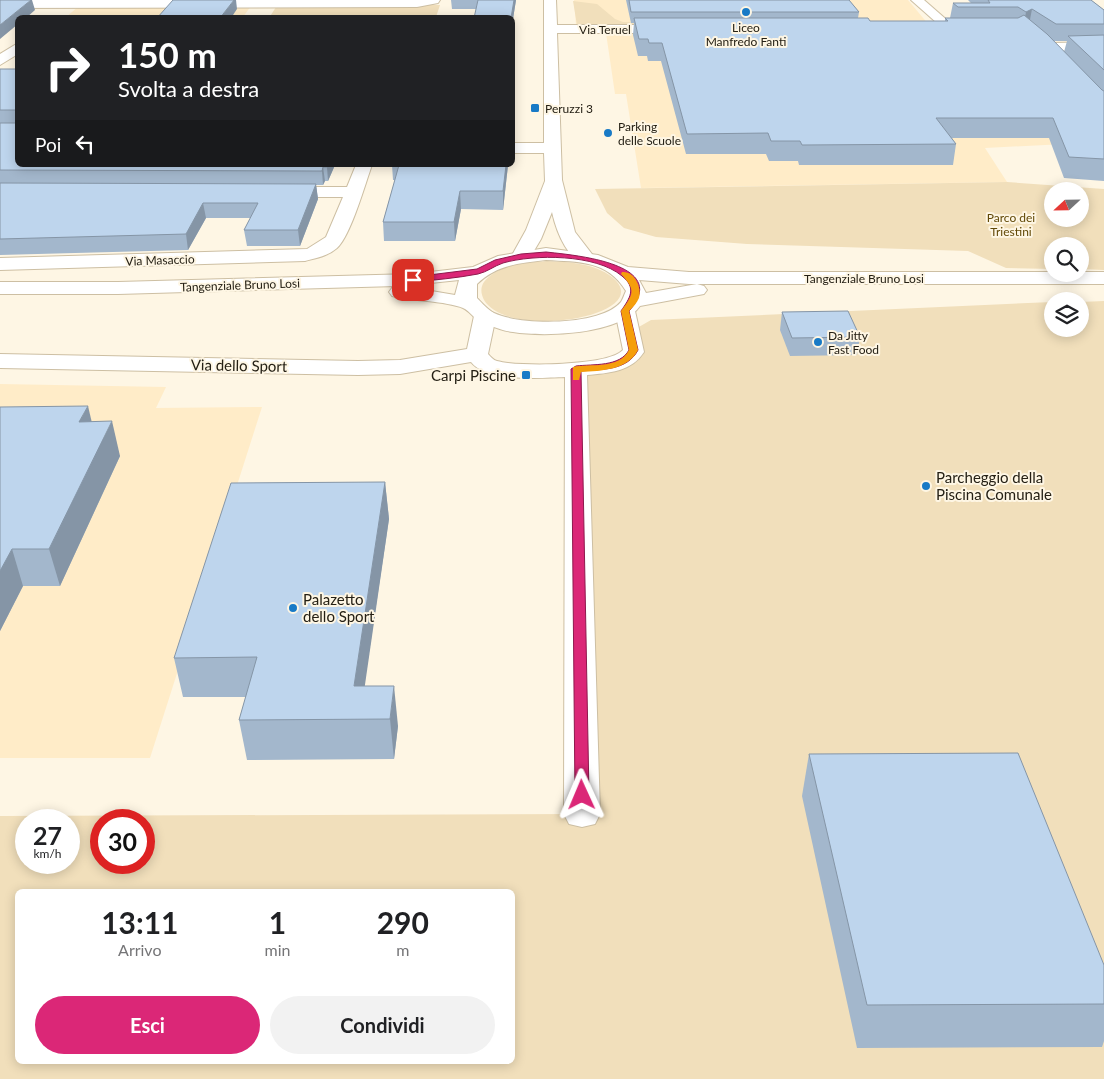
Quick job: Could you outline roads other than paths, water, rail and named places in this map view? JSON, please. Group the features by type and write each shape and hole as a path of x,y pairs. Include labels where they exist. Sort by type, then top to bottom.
{"street":[{"path":"550,0 552,29 553,180 566,233 585,258"},
{"path":"917,0 935,15 960,28 928,28"},
{"path":"257,15 266,1"},
{"path":"0,4 430,1"},
{"path":"57,15 72,2"},
{"name":"Via Teruel","path":"552,29 682,28"},
{"path":"1017,32 1049,47 1060,59"},
{"path":"0,61 15,42"},
{"path":"1049,47 1104,46"},
{"path":"515,148 553,148"},
{"path":"265,192 353,192 363,167"},
{"path":"521,257 534,238 540,224 553,180"},
{"name":"Via Masaccio","path":"0,264 304,255 330,246 353,192"},
{"name":"Tangenziale Bruno Losi","path":"0,288 118,288 413,280 479,272 498,262 546,254 585,258 624,273 689,278 1104,278"},
{"path":"479,272 467,283 465,295 477,310 477,354 487,365 495,368 576,369 611,366 631,356 634,350 630,306 636,290 631,279 624,273"},
{"name":"Tangenziale Bruno Losi","path":"0,296 366,290 411,293 477,310 507,324 533,328 561,329 588,326 610,319 630,306 693,290 778,286 1104,289"},
{"name":"Via dello Sport","path":"0,361 358,368 400,367 477,354"},
{"path":"576,369 582,814"}],"place":[{"name":"Liceo Manfredo Fanti","path":"746,12"},
{"name":"Peruzzi 3","path":"535,108"},
{"name":"Parking delle Scuole","path":"608,133"},
{"name":"Da Jitty Fast Food","path":"818,342"},
{"name":"Carpi Piscine","path":"526,375"},
{"name":"Parcheggio della Piscina Comunale","path":"926,486"},
{"name":"Palazetto dello Sport","path":"293,608"}],"park label":[{"name":"Parco dei Triestini","path":"1011,224"}]}
